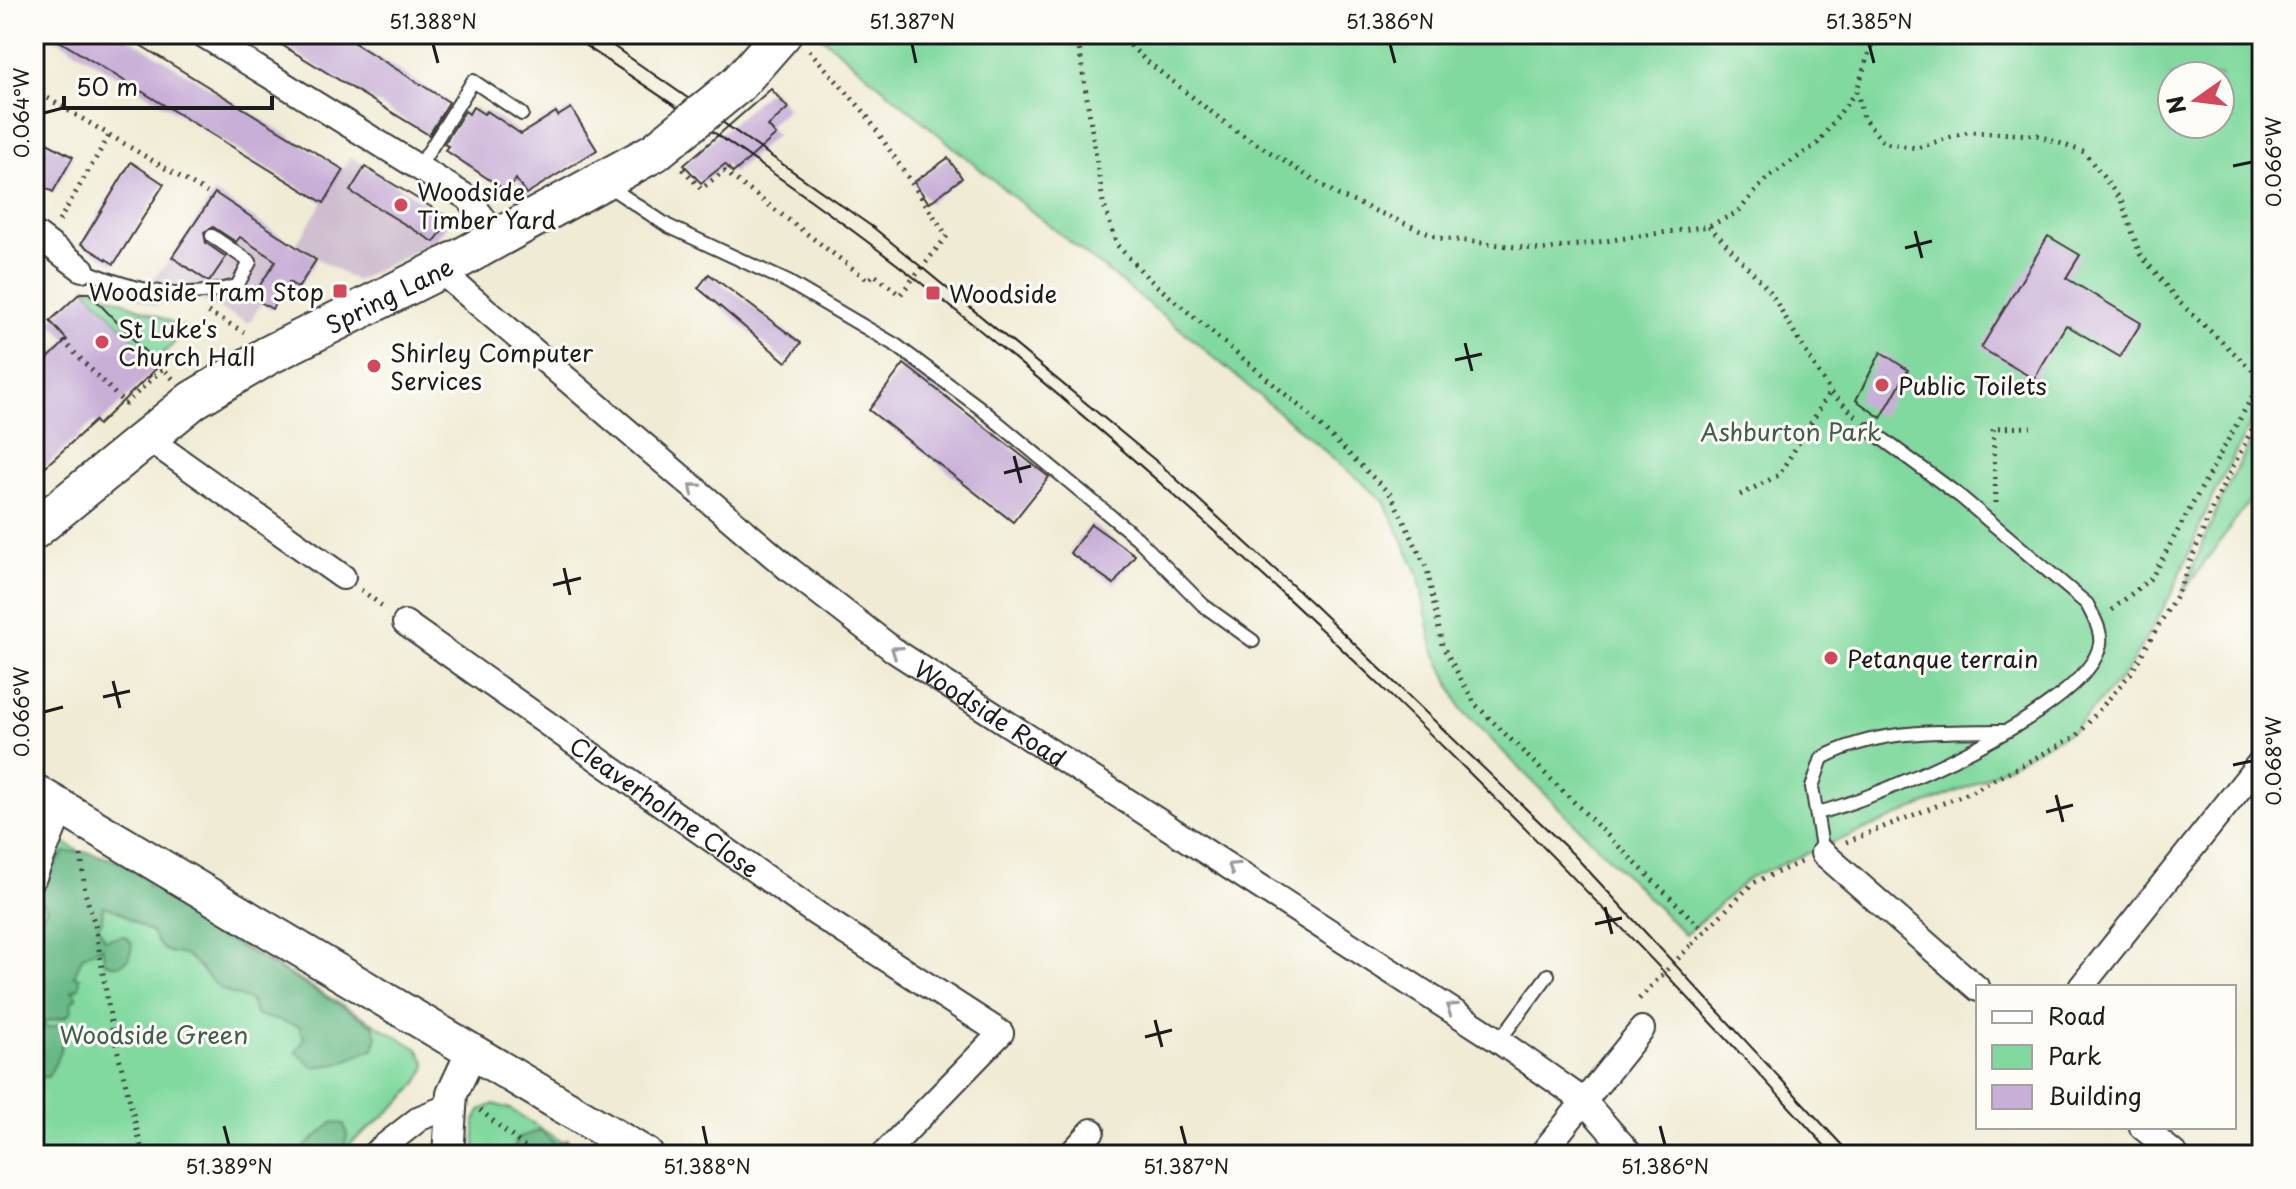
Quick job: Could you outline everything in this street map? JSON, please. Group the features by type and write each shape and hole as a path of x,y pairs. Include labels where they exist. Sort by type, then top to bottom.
{"main road":[{"name":"Spring Lane","path":"34,530 193,400 267,356 439,270 658,149 793,39"},
{"path":"50,807 646,1155"}],"street":[{"path":"202,34 468,198 498,238"},
{"path":"40,238 82,269"},
{"name":"Woodside Road","path":"439,270 790,570 895,651 1499,1041 1584,1101 1631,1155"},
{"path":"146,437 343,577"},
{"name":"Cleaverholme Close","path":"405,623 817,914 927,982 1001,1033 883,1155"},
{"path":"2083,985 2262,760"},
{"path":"34,877 50,807"},
{"path":"1823,853 1976,987"},
{"path":"1541,1155 1642,1029"},
{"path":"448,1155 454,1082 472,1051"},
{"path":"373,1155 420,1118 450,1106"},
{"path":"2144,1129 2176,1155"},
{"path":"1070,1155 1092,1131"}],"lane":[{"path":"419,167 473,81 522,114"},
{"path":"602,181 668,226 788,282 897,346 1003,427 1137,538 1203,605 1253,641"},
{"path":"82,269 131,289 206,294 237,286 250,262 212,236"},
{"path":"1817,813 1852,805 1935,769 2006,730 2054,701 2093,661 2101,643 2097,623 2087,604 1997,528 1869,429"},
{"path":"1823,853 1812,787 1822,758 1853,742 1905,732 2006,730"},
{"path":"1499,1041 1548,975"}],"path":[{"path":"1077,34 1103,202 1117,245 1149,279 1304,410 1391,495 1427,569 1442,645 1475,704 1704,931"},
{"path":"1119,34 1144,59 1246,138 1338,195 1439,238 1543,250 1709,226 1738,212 1767,178 1817,144 1857,90 1875,34"},
{"path":"658,149 701,189 724,171 868,280 874,274 900,295 947,236 865,113 793,39"},
{"path":"34,90 207,193"},
{"path":"1857,90 1863,118 1884,143 1917,148 1967,132 1981,132 2037,135 2084,152 2121,200 2140,254 2179,302 2262,379 2152,577 2097,623"},
{"path":"40,238 110,134"},
{"path":"1709,226 1769,290 1830,392 1869,429"},
{"path":"198,306 241,329 267,356"},
{"path":"63,341 125,404 152,379"},
{"path":"1740,495 1779,475 1830,392"},
{"path":"1997,528 1993,428 2031,427"},
{"path":"343,577 405,623"},
{"path":"50,807 80,841 85,893 143,1155"},
{"path":"1639,999 1753,883 1823,853"},
{"path":"480,1110 534,1155"}],"shaded area":[{"path":"351,157 451,219 434,242 356,281 313,256 316,260 299,288 289,282 272,309 262,303 249,323 194,297 179,297 155,306 136,298 172,257 215,193 295,246"}],"green space":[{"name":"Ashburton Park","path":"818,34 2262,34 2262,401 2210,502 2173,591 2127,671 2074,730 1970,786 1750,877 1685,935 1462,710 1433,648 1418,573 1384,501 1184,332 1016,199"},
{"path":"86,286 188,329 155,362"},
{"path":"2262,419 2262,483 2182,594 2219,504"},
{"name":"Woodside Green","path":"63,842 418,1049 426,1063 415,1086 338,1155 34,1155 34,923"},
{"path":"65,852 88,852 147,870 148,886 161,890 181,907 187,905 203,917 205,926 373,1025 377,1037 373,1049 338,1064 313,1067 296,1052 304,1039 299,1026 256,1015 250,1000 221,989 191,959 166,951 152,932 116,910 103,906 102,921 98,926 105,939 125,936 132,943 130,954 125,962 117,965 105,963 102,947 83,956 74,976 80,978 79,988 72,991 77,997 71,1003 72,1011 66,1017 42,1022 47,1028 59,1025 64,1033 60,1054 48,1077 34,1077 34,919 42,916 47,908 38,898 51,868"},
{"path":"494,1104 510,1109 583,1155 475,1155 475,1121 480,1110"},
{"path":"333,1122 344,1124 347,1135 343,1152 289,1155 299,1152"},
{"path":"540,1130 556,1145 567,1139 576,1155 515,1155 516,1139"}],"building":[{"path":"48,34 122,34 344,170 324,203"},
{"path":"264,34 340,34 449,102 429,135"},
{"path":"771,89 788,108 768,126 776,135 733,173 725,164 701,183 684,165"},
{"path":"473,107 484,114 487,111 521,134 556,112 558,116 571,108 597,150 526,194 516,179 508,192 445,150 448,146 444,144 465,111 469,114"},
{"path":"34,136 73,157 53,192 34,182"},
{"path":"948,158 962,178 929,203 914,182"},
{"path":"131,162 164,184 114,264 81,244"},
{"name":"Woodside Timber Yard","path":"365,167 451,219 434,242 350,191"},
{"path":"215,193 316,260 298,288 289,282 272,309 252,297 276,261 240,237 236,242 213,227 204,232 206,243 226,257 209,282 172,257"},
{"path":"2048,236 2080,255 2066,278 2141,323 2120,357 2066,325 2034,379 1981,348"},
{"path":"709,274 801,343 786,362 698,288"},
{"path":"80,293 89,293 159,366 98,425 95,421 34,477 34,372 67,340 50,321"},
{"name":"Public Toilets","path":"1881,352 1908,370 1881,418 1856,400"},
{"path":"904,364 1049,477 1013,522 869,410"},
{"path":"1091,524 1135,555 1114,584 1070,553"}],"tram line":[{"path":"568,34 745,154 874,247 1039,379 1160,482 1393,698 1506,809 1726,1038 1833,1155"},
{"path":"596,34 874,228 1161,465 1314,605 1573,854 1851,1155"}],"place":[{"name":"Woodside Timber Yard","path":"401,205"},
{"name":"Woodside Tram Stop","path":"340,291"},
{"name":"Woodside","path":"933,293"},
{"name":"St Luke's Church Hall","path":"102,342"},
{"name":"Shirley Computer Services","path":"374,366"},
{"name":"Public Toilets","path":"1882,385"},
{"name":"Petanque terrain","path":"1831,658"}]}
